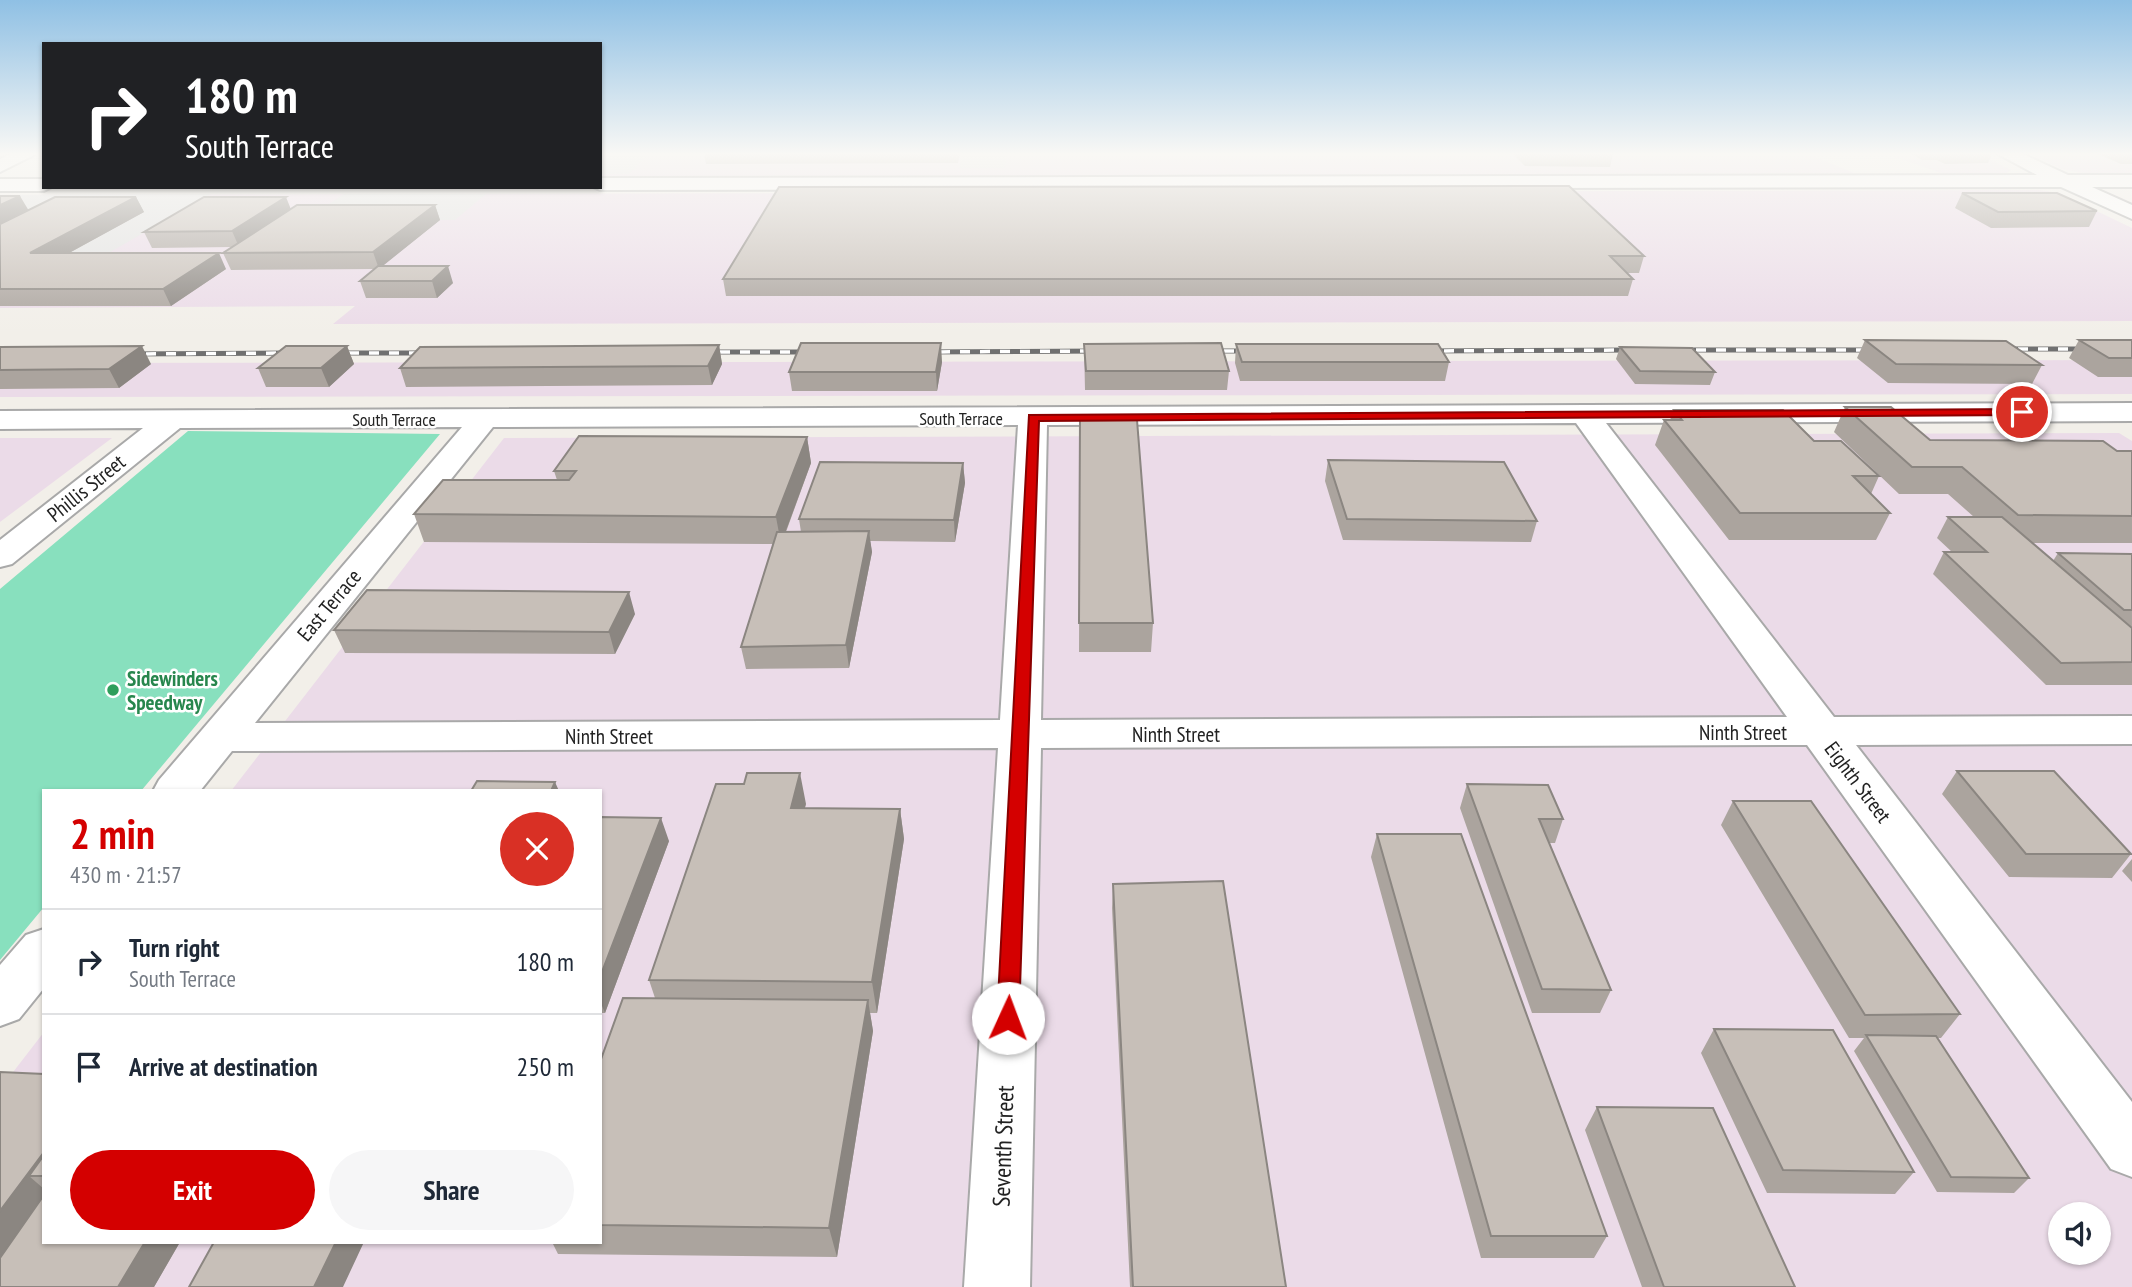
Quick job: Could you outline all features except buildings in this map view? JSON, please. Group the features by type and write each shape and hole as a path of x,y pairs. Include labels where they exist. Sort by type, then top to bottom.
{"street":[{"name":"South Terrace","path":"0,420 2132,412"},
{"name":"Eighth Street","path":"1585,415 2132,1149"},
{"name":"Seventh Street","path":"997,1287 1033,418"},
{"name":"East Terrace","path":"177,789 484,419"},
{"name":"Phillis Street","path":"6,548 172,420"},
{"name":"Ninth Street","path":"220,737 2132,730"},
{"path":"0,1003 42,952"}],"shaded area":[{"path":"0,214 2103,214 2132,228 2132,321 333,324 355,306 0,308"},
{"path":"4,214 176,214 100,258 59,258"},
{"path":"314,214 462,214 455,220 303,221"},
{"path":"2132,360 2132,394 0,397 0,363"},
{"path":"2119,433 2132,441 2132,1287 0,1287 0,1089 42,1035 42,1244 602,1244 602,789 233,789 504,438"},
{"path":"0,438 112,438 0,522"}],"green space":[{"name":"Sidewinders Speedway","path":"188,431 440,434 143,789 42,789 42,909 0,960 0,589"}],"railway":[{"path":"1998,349 2132,349"},
{"path":"1424,351 1638,350"},
{"path":"1676,350 1879,350"},
{"path":"920,352 1102,351"},
{"path":"1204,351 1256,351"},
{"path":"700,352 815,352"},
{"path":"126,354 294,353"},
{"path":"329,353 434,353"}],"place":[{"name":"Sidewinders Speedway","path":"113,690"}],"route":[{"path":"1008,1018 1033,418 2022,412"}]}
